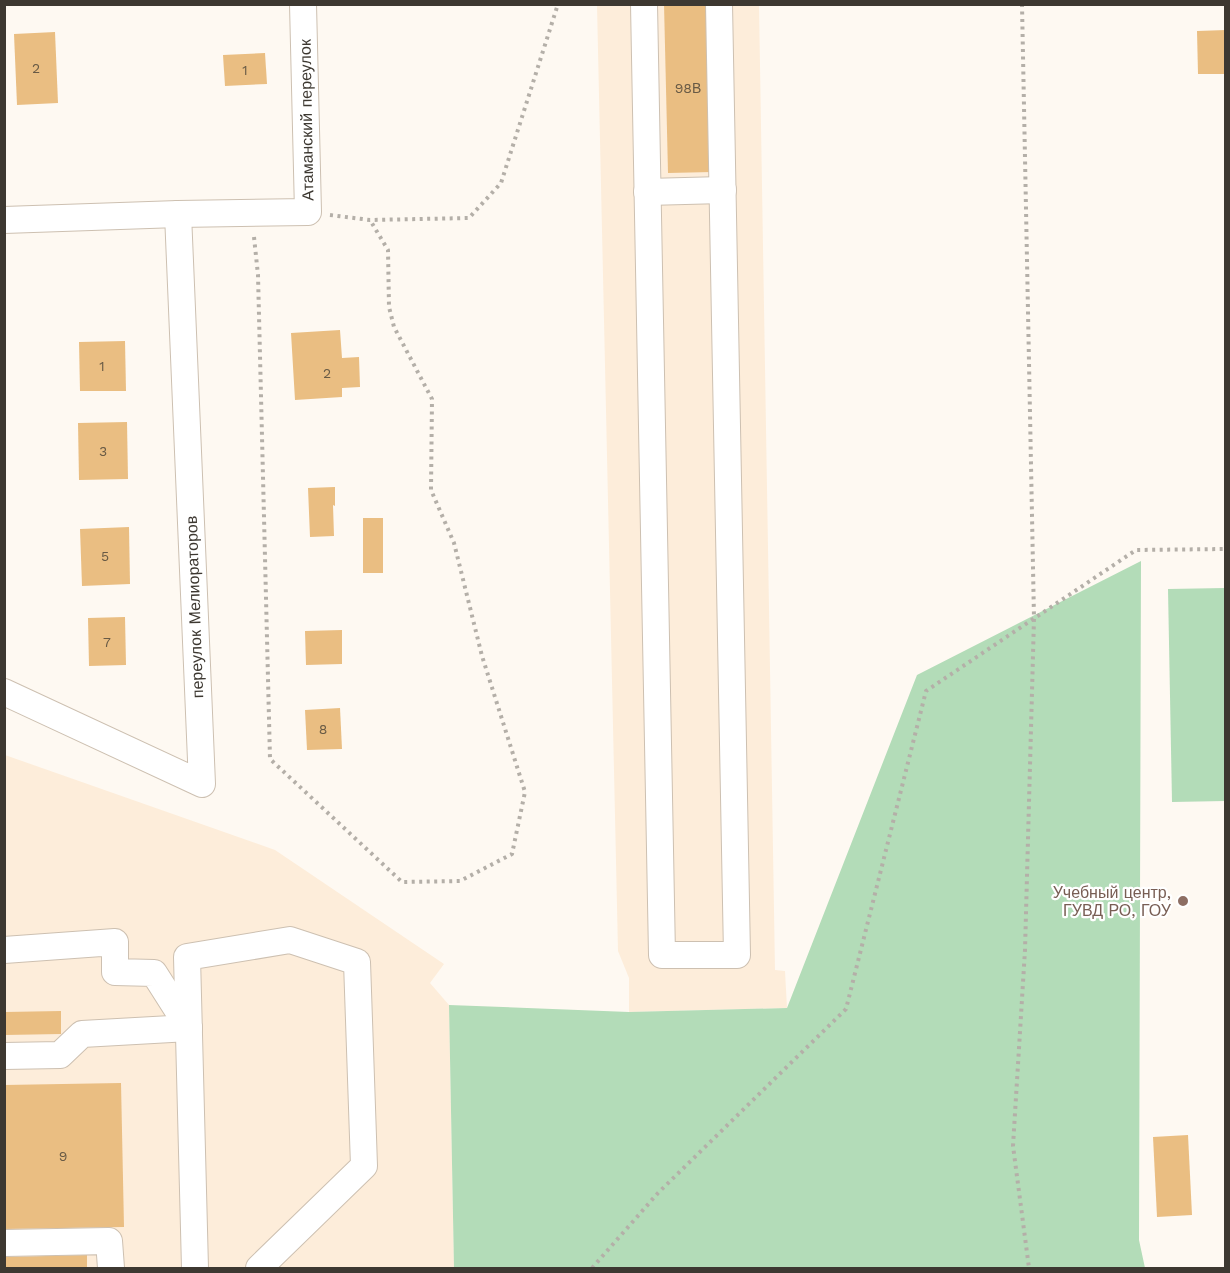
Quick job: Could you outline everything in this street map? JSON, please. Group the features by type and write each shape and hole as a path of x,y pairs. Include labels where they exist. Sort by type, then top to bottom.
{"street":[{"name":"Атаманский переулок","path":"4,220 308,212 303,4"},
{"path":"644,4 662,955 737,955 719,4"},
{"path":"647,192 723,190"},
{"name":"переулок Мелиораторов","path":"4,692 202,784 178,214"},
{"path":"195,1269 187,957 290,940 357,962 364,1166 259,1269"},
{"path":"4,950 115,942 115,972 154,973 189,1028"},
{"path":"4,1056 60,1055 82,1034 189,1028"},
{"path":"4,1243 109,1240 111,1269"}],"path":[{"path":"308,212 370,220 469,218 501,183 558,4"},
{"path":"1022,4 1034,618 1025,950 1013,1146 1029,1269"},
{"path":"250,213 258,275 270,759 402,882 460,881 512,854 525,792 482,656 454,543 431,490 432,399 394,327 389,307 388,250 370,220"},
{"path":"592,1269 658,1193 846,1009 926,691 1136,550 1226,549"}],"shaded area":[{"path":"597,5 759,5 775,970 785,971 787,1008 629,1012 629,978 618,951"},
{"path":"5,755 275,850 444,964 430,983 449,1005 454,1268 5,1268"}],"green space":[{"path":"1141,561 1139,1240 1145,1268 454,1268 449,1005 629,1012 787,1008 917,675"},
{"path":"1225,588 1225,801 1172,802 1168,589"}],"building":[{"path":"664,4 708,4 712,172 668,173"},
{"path":"1226,30 1226,74 1198,74 1197,31"},
{"path":"55,32 58,103 17,105 14,34"},
{"path":"265,53 267,84 225,86 223,55"},
{"path":"340,330 342,358 359,357 360,387 342,388 342,397 295,400 291,333"},
{"path":"125,341 126,391 80,391 79,342"},
{"path":"127,422 128,479 79,480 78,423"},
{"path":"335,487 334,536 310,537 308,488"},
{"path":"363,518 383,518 383,573 363,573"},
{"path":"129,527 130,584 82,586 80,529"},
{"path":"125,617 126,665 89,666 88,618"},
{"path":"342,630 342,664 306,665 305,631"},
{"path":"340,708 342,749 307,750 305,710"},
{"path":"61,1011 61,1034 5,1035 5,1012"},
{"path":"121,1083 124,1227 4,1229 4,1085"},
{"path":"1188,1135 1192,1215 1157,1217 1153,1137"},
{"path":"87,1255 87,1268 5,1268 5,1257"}],"place":[{"name":"Учебный центр, ГУВД РО, ГОУ","path":"1183,901"}]}
